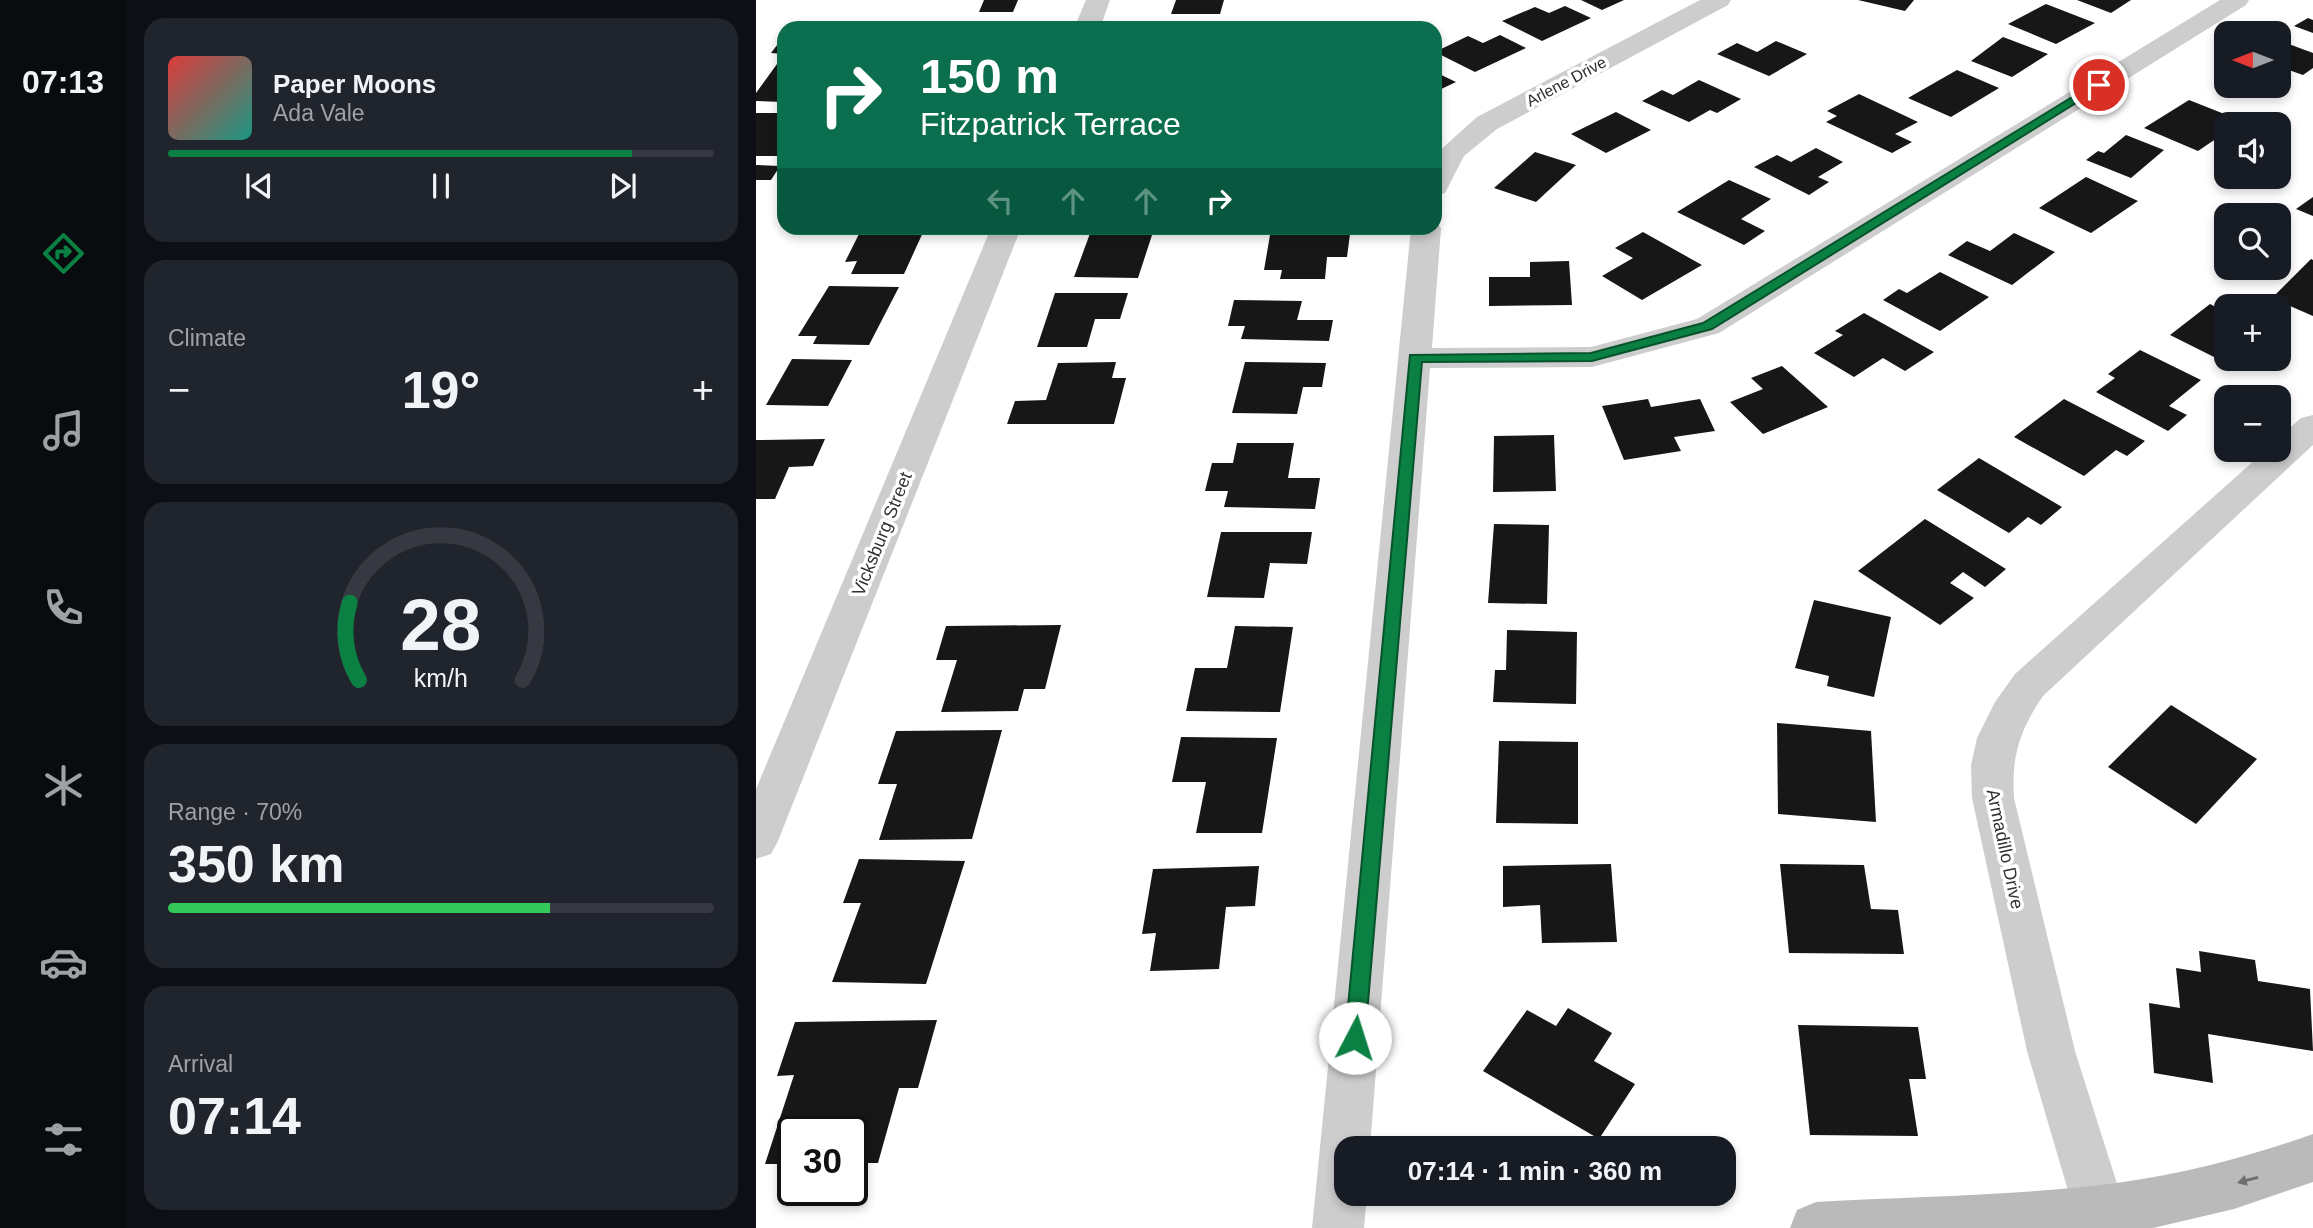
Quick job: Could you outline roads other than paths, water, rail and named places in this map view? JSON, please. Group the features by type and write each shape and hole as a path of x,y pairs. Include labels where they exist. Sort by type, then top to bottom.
{"street":[{"path":"1090,21 1098,0"},
{"name":"Arlene Drive","path":"1442,173 1452,152 1487,123 1719,0"},
{"path":"1415,358 1592,357 1708,326 2237,0"},
{"name":"Vicksburg Street","path":"756,841 1003,235"},
{"path":"1338,1228 1425,235"},
{"name":"Armadillo Drive","path":"2101,1220 2050,1051 1993,798 1989,766 1994,741 2007,715 2029,685 2313,426"},
{"path":"1816,1228 2101,1220 2271,1174 2313,1158"}]}
